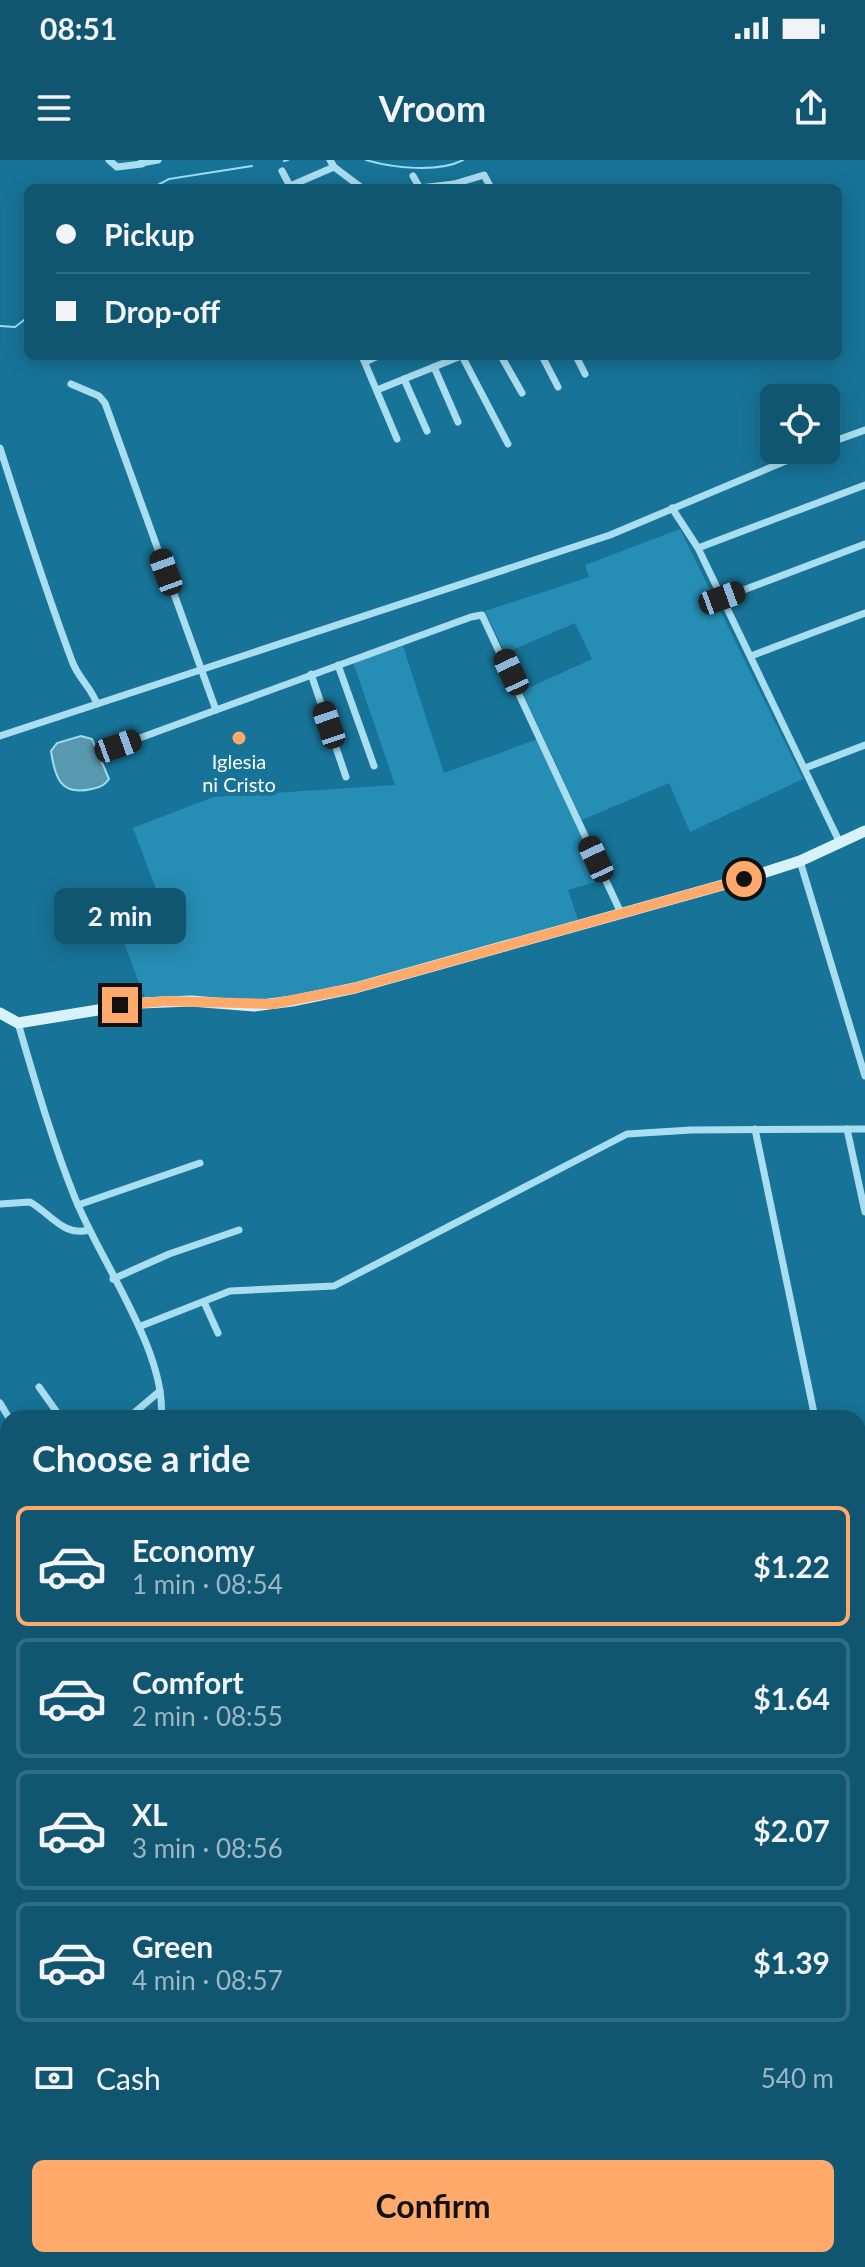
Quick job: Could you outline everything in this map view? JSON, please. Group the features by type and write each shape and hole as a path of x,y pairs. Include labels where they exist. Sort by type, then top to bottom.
{"street":[{"path":"109,160 117,167 158,160"},
{"path":"296,184 331,163 357,184"},
{"path":"282,171 289,184"},
{"path":"460,184 484,175 489,184"},
{"path":"413,176 418,184"},
{"path":"363,360 397,439"},
{"path":"377,390 452,360"},
{"path":"464,360 508,444"},
{"path":"503,360 522,393"},
{"path":"544,360 558,387"},
{"path":"578,360 585,374"},
{"path":"434,367 458,422"},
{"path":"404,379 427,431"},
{"path":"71,384 99,396 105,403 216,710"},
{"path":"840,439 865,430"},
{"path":"0,448 22,522 73,664 92,690 97,704"},
{"path":"0,736 610,535 778,464"},
{"path":"698,548 865,485"},
{"path":"672,508 698,548 840,843"},
{"path":"722,598 865,544"},
{"path":"751,656 865,613"},
{"path":"118,746 471,617 485,616 621,913"},
{"path":"338,665 374,766"},
{"path":"311,674 346,777"},
{"path":"805,768 865,745"},
{"path":"0,1013 18,1023 141,1003 191,1001 254,1006 355,988 800,861 865,831"},
{"path":"800,861 865,1076"},
{"path":"18,1023 78,1205 113,1279 141,1326 160,1391 161,1410"},
{"path":"755,1129 813,1410"},
{"path":"847,1129 865,1212"},
{"path":"141,1326 241,1289 322,1289 334,1286 627,1134 865,1129"},
{"path":"78,1205 200,1163"},
{"path":"0,1204 30,1202 62,1227 74,1232 89,1230"},
{"path":"113,1279 177,1251 239,1230"},
{"path":"204,1302 218,1333"},
{"path":"39,1387 55,1410"},
{"path":"137,1410 160,1391"}],"shaded area":[{"path":"680,529 803,779 690,832 669,783 582,820 522,691 592,659 575,623 505,653 485,611 589,577 585,565"},
{"path":"403,646 444,773 538,739 602,880 568,890 578,920 355,983 263,1002 145,998 113,914 159,897 133,828 213,797 395,785 353,662"},
{"path":"81,736 92,739 109,779 98,787 82,791 61,783 51,751 57,743"}],"waterway":[{"path":"284,161 288,160"},
{"path":"366,160 415,168 441,167 463,160"},
{"path":"160,184 169,179 252,166"},
{"path":"0,326 15,327 24,320"}],"place":[{"name":"Iglesia ni Cristo","path":"239,738"}],"route":[{"path":"120,1005 191,1001 254,1006 355,988 744,879"}]}
